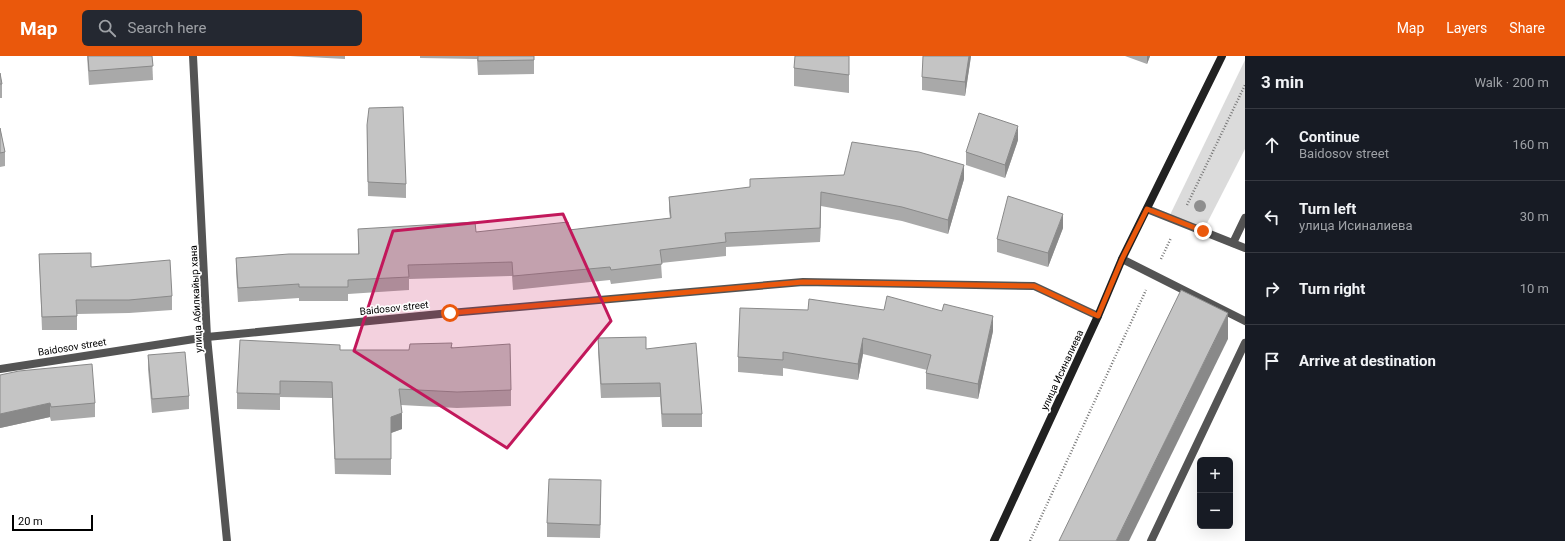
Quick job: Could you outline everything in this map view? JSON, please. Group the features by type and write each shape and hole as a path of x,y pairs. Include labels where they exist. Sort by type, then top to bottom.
{"street":[{"name":"улица Абилкайыр хана","path":"193,56 207,337 227,541"},
{"name":"улица Исиналиева","path":"994,541 1098,316 1122,259 1222,56"},
{"path":"1147,209 1245,248"},
{"path":"1233,243 1245,218"},
{"path":"1122,259 1245,321"},
{"name":"Baidosov street","path":"0,369 207,337 450,313 803,282 1034,286 1098,316"},
{"path":"1150,541 1245,343"}],"path":[{"path":"1030,541 1153,274 1245,85"}],"highlighted area":[{"path":"563,214 611,321 507,448 354,351 393,231"}],"shaded area":[{"path":"1245,60 1245,149 1203,231 1169,217"}],"building":[{"path":"88,56 152,56 153,66 89,71"},
{"path":"478,56 534,56 534,60 478,61"},
{"path":"795,56 849,56 849,75 794,68"},
{"path":"923,56 969,56 965,82 922,77"},
{"path":"0,73 2,84 0,84"},
{"path":"403,107 406,184 368,182 367,125 369,108"},
{"path":"979,113 1018,126 1005,165 966,152"},
{"path":"0,128 5,152 0,153"},
{"path":"852,142 919,152 964,165 948,220 902,207 821,192 820,228 725,233 726,242 660,250 662,264 611,270 610,267 513,276 512,262 408,265 409,277 348,280 348,287 299,287 299,284 238,288 236,258 289,254 359,254 358,229 475,222 476,232 568,222 569,230 671,218 669,197 750,187 750,179 844,175"},
{"path":"1008,196 1063,214 1048,253 997,239"},
{"path":"91,253 91,267 170,260 172,296 129,300 76,300 77,316 42,317 39,254"},
{"path":"1181,290 1228,313 1116,541 1059,541"},
{"path":"887,296 942,311 944,304 993,316 978,384 926,373 931,355 863,338 858,364 783,352 783,360 738,357 740,308 808,310 809,299 884,310"},
{"path":"646,337 646,349 696,343 702,414 662,414 660,383 601,384 598,338"},
{"path":"240,340 340,345 340,350 409,350 410,344 452,343 451,348 510,344 511,390 457,392 399,389 402,413 391,417 391,459 335,459 332,382 280,381 280,394 237,393"},
{"path":"185,352 189,396 152,399 148,355"},
{"path":"92,364 95,403 51,407 50,403 0,414 0,375 19,371"},
{"path":"549,479 601,480 600,525 547,523"}],"route":[{"path":"450,313 803,282 1034,286 1098,316 1122,259 1147,209 1203,231"}]}
